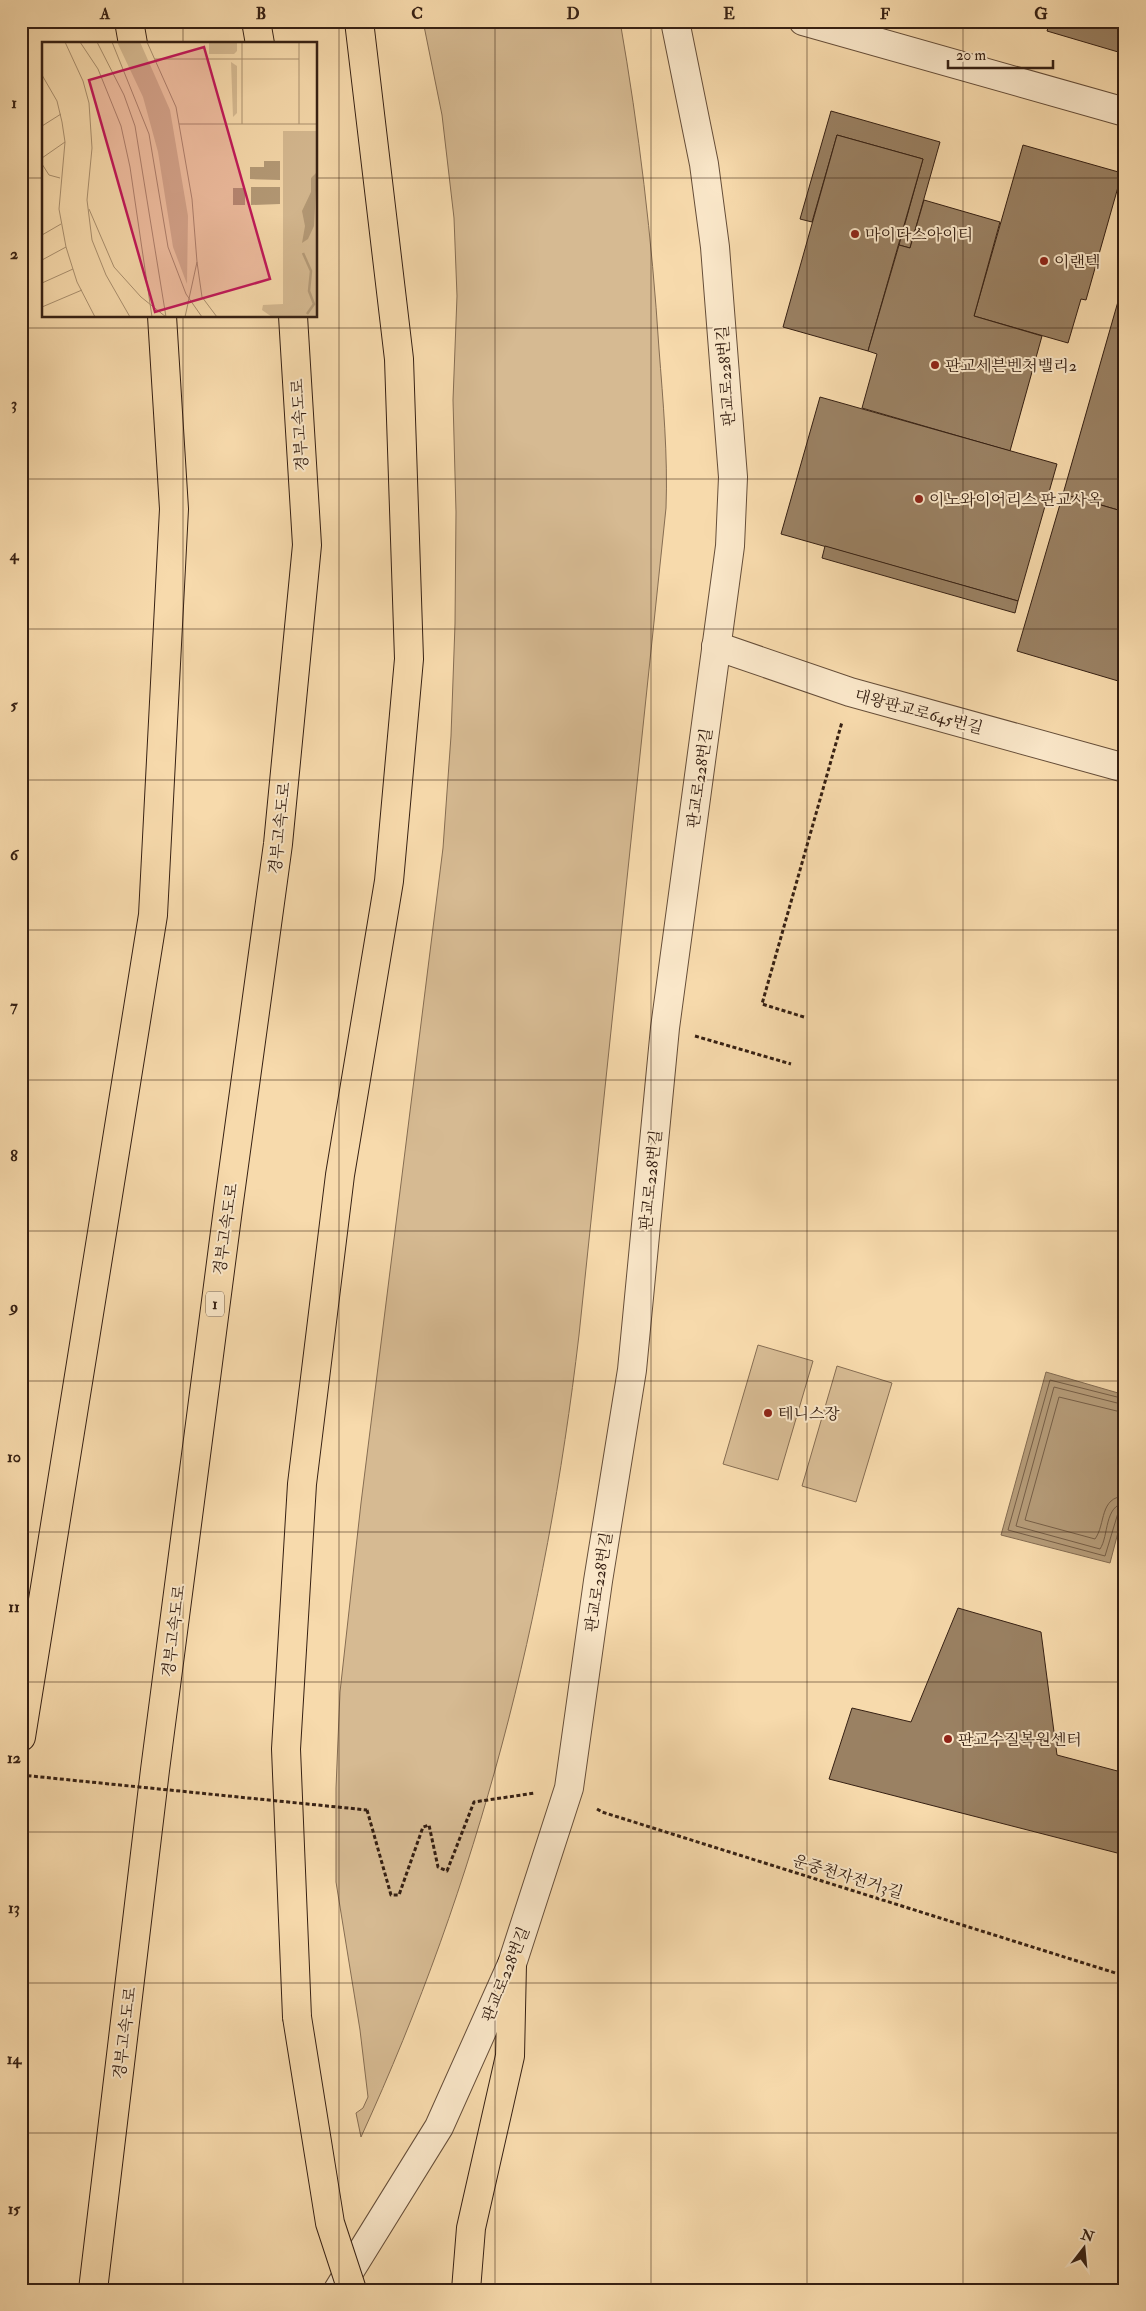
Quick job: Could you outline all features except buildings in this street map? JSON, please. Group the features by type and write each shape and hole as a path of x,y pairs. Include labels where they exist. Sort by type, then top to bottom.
{"highway":[{"path":"129,21 133,42"},
{"path":"256,21 260,42"},
{"path":"349,21 369,108"},
{"path":"352,2290 330,2223 297,2017 286,1748 302,1484 340,1175 389,881 409,659 399,359 359,21"},
{"path":"21,1737 153,915 174,509 162,318"},
{"name":"경부고속도로","path":"93,2290 159,1741 226,1219 278,844 306,545 293,318"},
{"path":"466,2290 471,2228 510,2056 512,1964"}],"street":[{"name":"판교로228번길","path":"338,2290 439,2127 512,1964 569,1788 598,1581 632,1370 665,1028 730,546 733,477 715,247 704,164 675,21"},
{"path":"804,21 1125,112"},
{"name":"대왕판교로645번길","path":"716,646 850,692 1125,768"}],"path":[{"path":"804,1017 762,1004 850,692"},
{"path":"665,1028 791,1064"},
{"path":"21,1775 368,1810 391,1895 399,1895 423,1827 429,1825 438,1867 447,1870 474,1802 569,1788"},
{"name":"운중천자전거3길","path":"569,1788 602,1812 1125,1976"}],"shaded area":[{"path":"423,21 620,21 639,144 653,267 665,428 666,508 579,1335 565,1440 548,1543 527,1644 502,1745 473,1844 440,1943 403,2040 361,2137 356,2113 363,2108 368,2097 360,2030 336,1882 336,1788 340,1692 361,1503 443,848 451,736 455,624 456,512 453,400 457,296 454,218 442,115"},
{"name":"테니스장","path":"758,1345 813,1361 778,1480 723,1464"},
{"name":"테니스장","path":"837,1366 892,1383 856,1502 802,1486"}],"water":[{"path":"1046,1372 1125,1395 1125,1506 1110,1563 1001,1535"}],"place":[{"name":"마이다스아이티","path":"855,234"},
{"name":"이랜텍","path":"1044,261"},
{"name":"판교세븐벤처밸리2","path":"935,365"},
{"name":"이노와이어리스 판교사옥","path":"919,499"},
{"name":"테니스장","path":"768,1413"},
{"name":"판교수질복원센터","path":"948,1739"}]}
